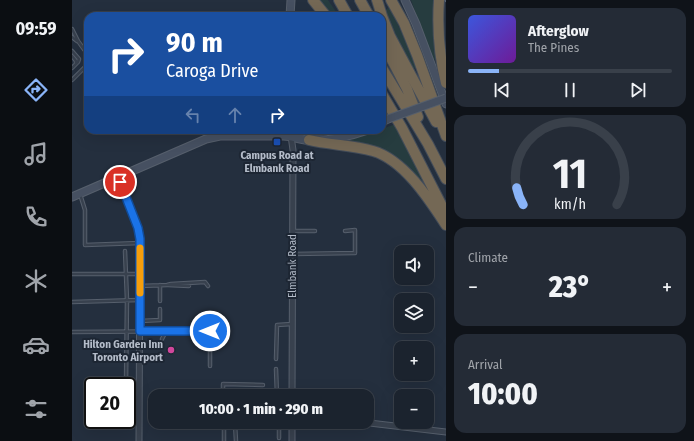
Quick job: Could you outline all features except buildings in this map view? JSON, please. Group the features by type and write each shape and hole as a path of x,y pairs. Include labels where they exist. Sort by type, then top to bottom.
{"highway":[{"path":"313,0 323,12"},
{"path":"360,0 367,12"},
{"path":"377,0 381,12"},
{"path":"392,0 404,23 417,55 445,134"},
{"path":"439,0 438,32 441,63 446,83"},
{"path":"339,1 346,12"},
{"path":"386,26 438,128 445,134"},
{"path":"386,49 407,89 428,144"},
{"path":"386,75 428,144 446,179"},
{"path":"386,101 402,128 446,214"},
{"path":"309,140 362,148 375,152 389,159 414,181 446,225"}],"street":[{"path":"290,12 291,0"},
{"path":"405,0 421,36 446,104"},
{"path":"386,120 446,98"},
{"path":"72,197 206,139 220,136 267,134"},
{"name":"Elmbank Road","path":"291,134 293,150 292,389"},
{"path":"294,134 309,140 346,137 355,134"},
{"path":"118,176 138,228 140,243 139,441"},
{"path":"374,423 446,432"},
{"path":"292,429 292,441"}],"lane":[{"path":"72,29 84,49"},
{"path":"72,37 78,41"},
{"path":"72,51 79,59 72,68"},
{"path":"72,56 76,60 76,64"},
{"path":"72,80 84,68"},
{"path":"80,193 85,210 85,244 140,243"},
{"path":"292,254 355,253 355,230 345,230"},
{"path":"292,231 315,231"},
{"path":"125,250 127,300 126,383 139,383"},
{"path":"72,274 140,274"},
{"path":"140,286 160,286 205,282 208,286"},
{"path":"179,284 189,286"},
{"path":"160,286 160,301"},
{"path":"72,302 140,300"},
{"path":"140,321 160,320 160,309"},
{"path":"276,359 277,325 292,324"},
{"path":"162,339 166,331"},
{"path":"72,332 210,331 210,366"},
{"path":"140,345 150,347 155,346 158,343"},
{"path":"276,369 277,389"},
{"path":"223,389 223,384 264,385"},
{"path":"224,429 224,441"},
{"path":"235,429 236,441"},
{"path":"278,438 279,429"}],"green space":[{"path":"318,0 328,0 336,12 328,12"},
{"path":"411,0 435,0 437,59 433,60"},
{"path":"390,6 416,68 412,69 394,36 386,17 386,12 384,12"},
{"path":"396,124 429,188 401,161 378,147 347,141 367,134 386,134 386,127"}],"slow traffic":[{"path":"140,248 140,293"}],"place":[{"name":"Campus Road at Elmbank Road","path":"277,142"},
{"name":"Hilton Garden Inn Toronto Airport","path":"171,350"}],"route":[{"path":"120,182 138,228 140,239 140,331 210,331"}]}
